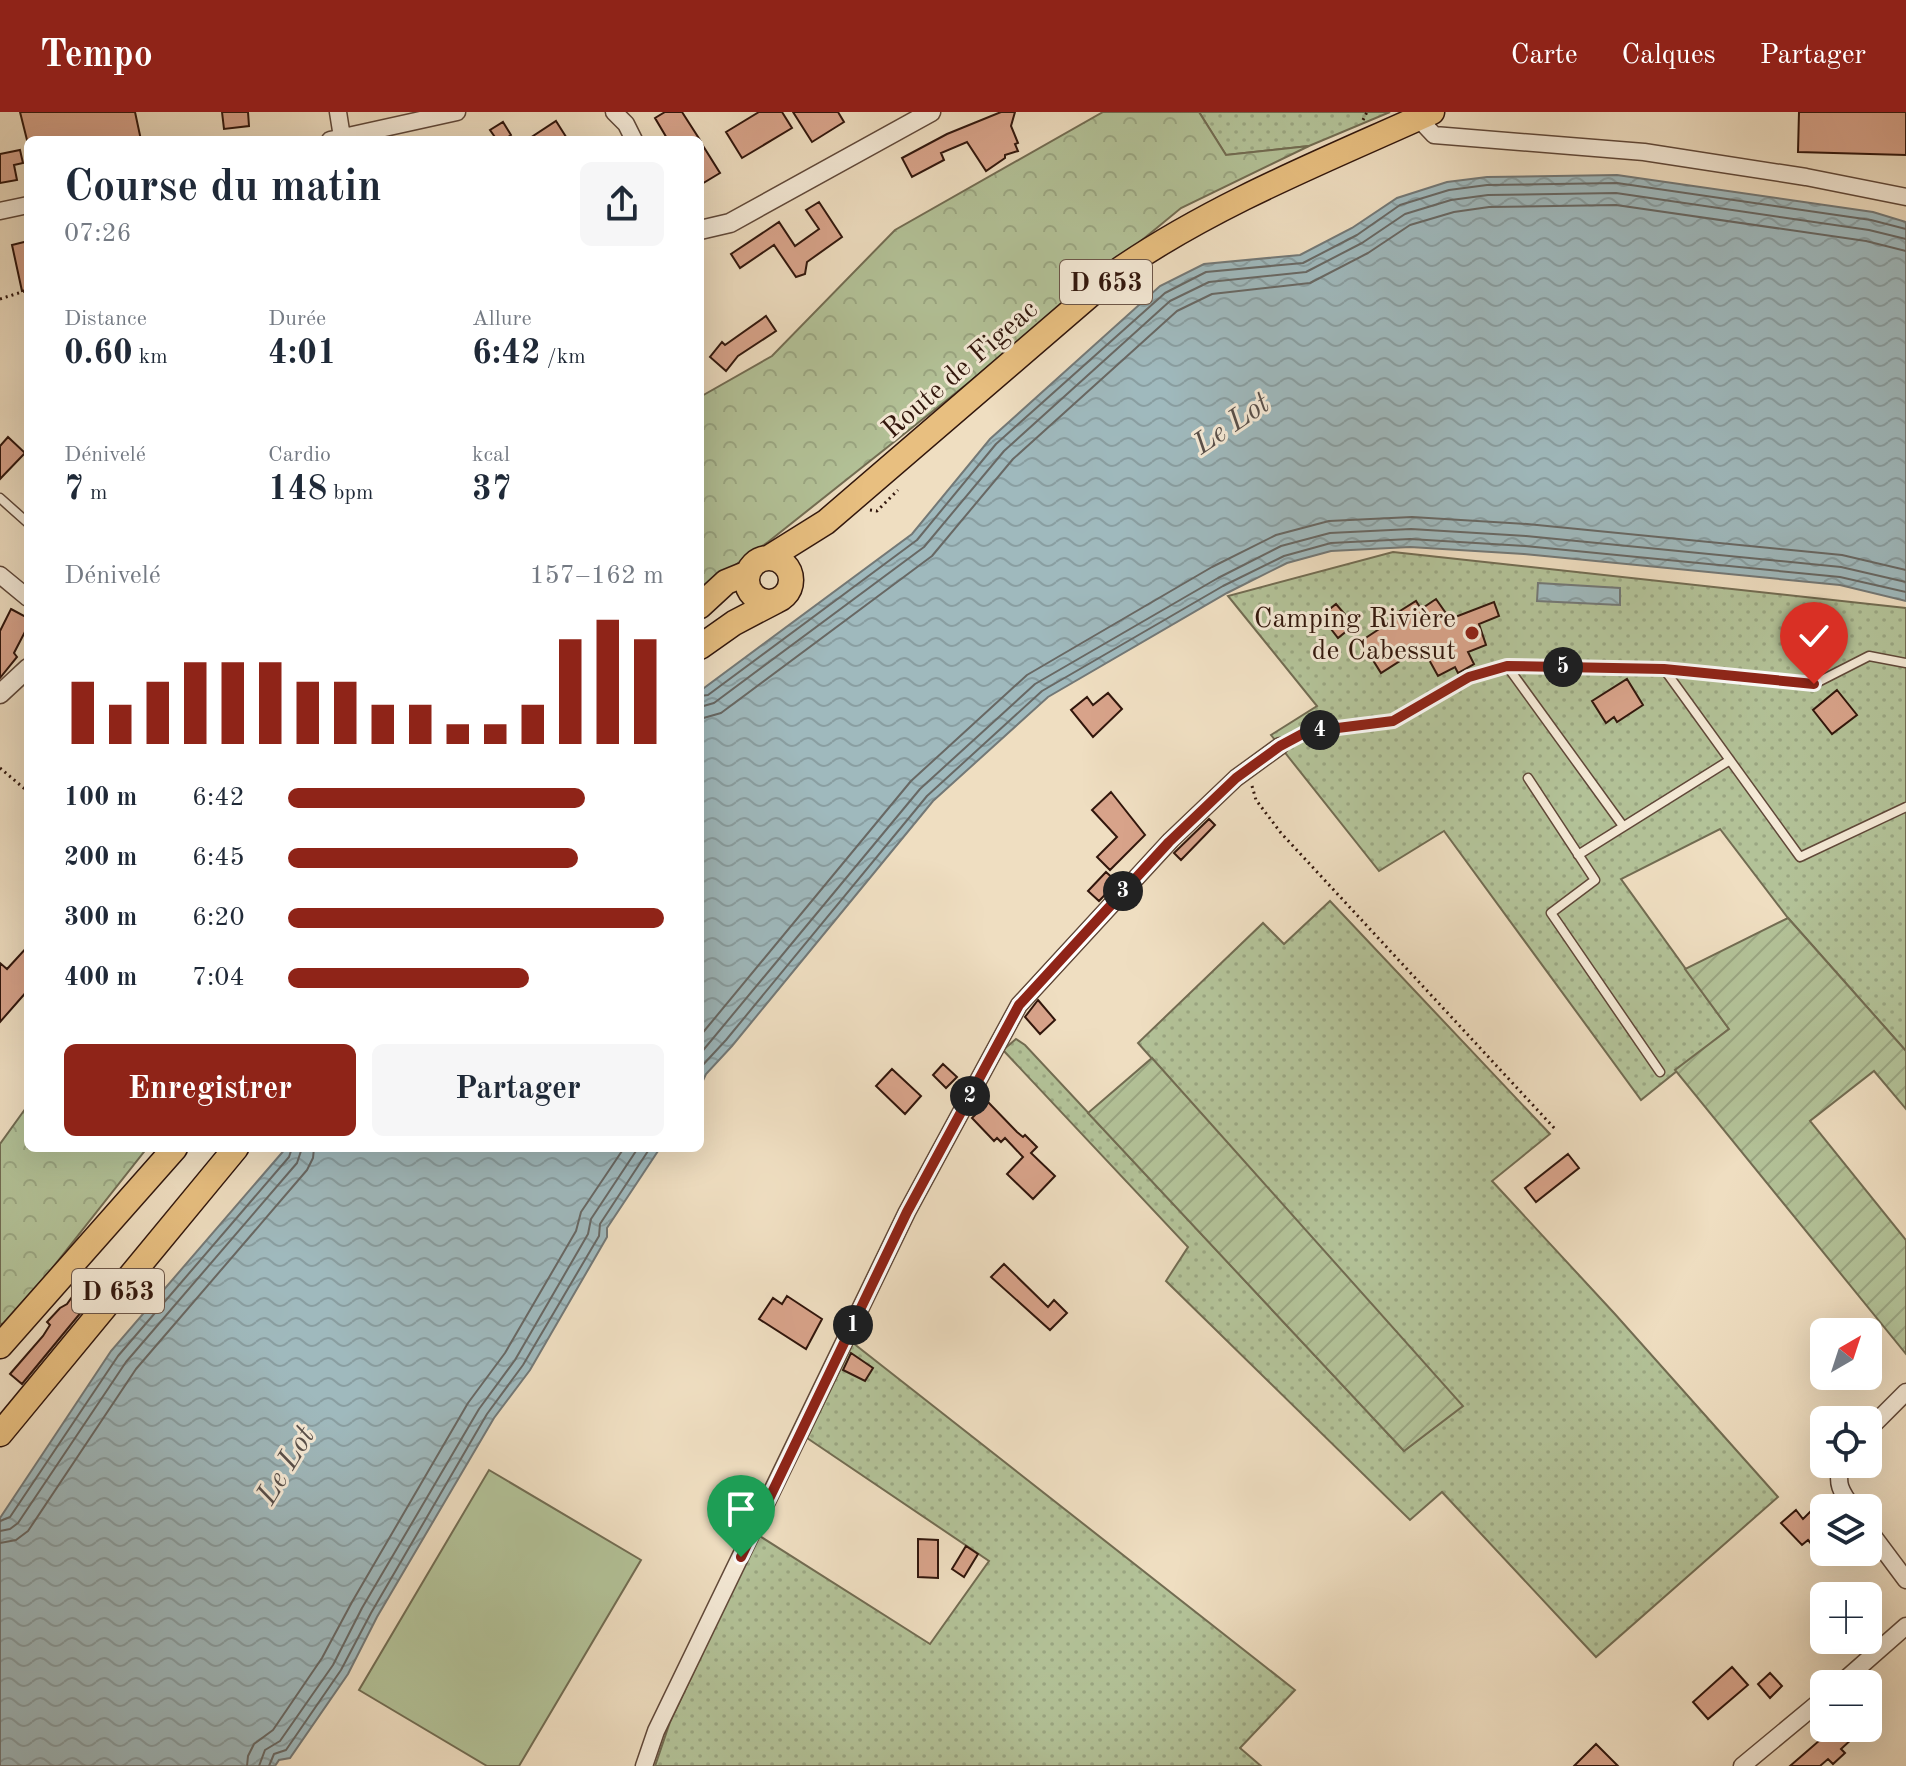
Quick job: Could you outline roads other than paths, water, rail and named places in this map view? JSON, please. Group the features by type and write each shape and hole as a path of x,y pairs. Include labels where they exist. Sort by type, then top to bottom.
{"main road":[{"name":"Route de Figeac","path":"770,557 826,522 1119,270 1164,240 1323,160 1425,115"},
{"name":"Route de Figeac","path":"791,572 802,551 826,522"},
{"path":"704,627 749,582 756,561 770,557 782,561 791,572 791,587 782,598 734,623 704,644"},
{"path":"704,602 726,582 749,582"},
{"path":"749,582 760,601 776,601"},
{"path":"0,1346 171,1152"},
{"name":"D 653","path":"0,1434 233,1152"}],"street":[{"path":"336,136 338,112"},
{"path":"349,136 457,112"},
{"path":"704,229 730,223 931,112"},
{"path":"1425,115 1434,135 1644,152 1806,177 1906,197"},
{"path":"625,116 632,136"},
{"path":"0,211 24,206"},
{"path":"0,575 24,595"},
{"path":"0,694 24,672"},
{"path":"644,1766 656,1731 907,1212 1019,1005 1169,842 1246,771 1280,746"},
{"path":"1882,1416 1906,1392"},
{"path":"1882,1548 1906,1580"},
{"path":"1856,1670 1906,1626"},
{"path":"1742,1766 1810,1710"}],"lane":[{"path":"0,498 24,519"},
{"path":"1280,746 1306,732 1393,721 1469,677 1507,666 1664,669 1814,684 1869,656 1906,663"},
{"path":"1507,666 1623,826"},
{"path":"1664,669 1800,857 1906,807"},
{"path":"1578,855 1730,760"},
{"path":"1528,778 1595,880 1551,913 1660,1072"}],"water":[{"name":"Le Lot","path":"1617,175 1873,212 1906,222 1906,601 1840,585 1524,554 1410,547 1331,551 1287,563 1227,593 1048,697 933,801 704,1078 704,688 912,534 990,439 1160,286 1204,264 1300,255 1352,228 1397,198 1447,182 1487,177"},
{"path":"1538,583 1620,588 1620,605 1537,601"},
{"name":"Le Lot","path":"283,1152 657,1152 607,1228 607,1237 530,1370 494,1418 377,1617 348,1674 290,1758 279,1760 275,1766 0,1766 0,1518 111,1351"}],"place":[{"name":"Camping Rivière de Cabessut","path":"1472,633"}]}
